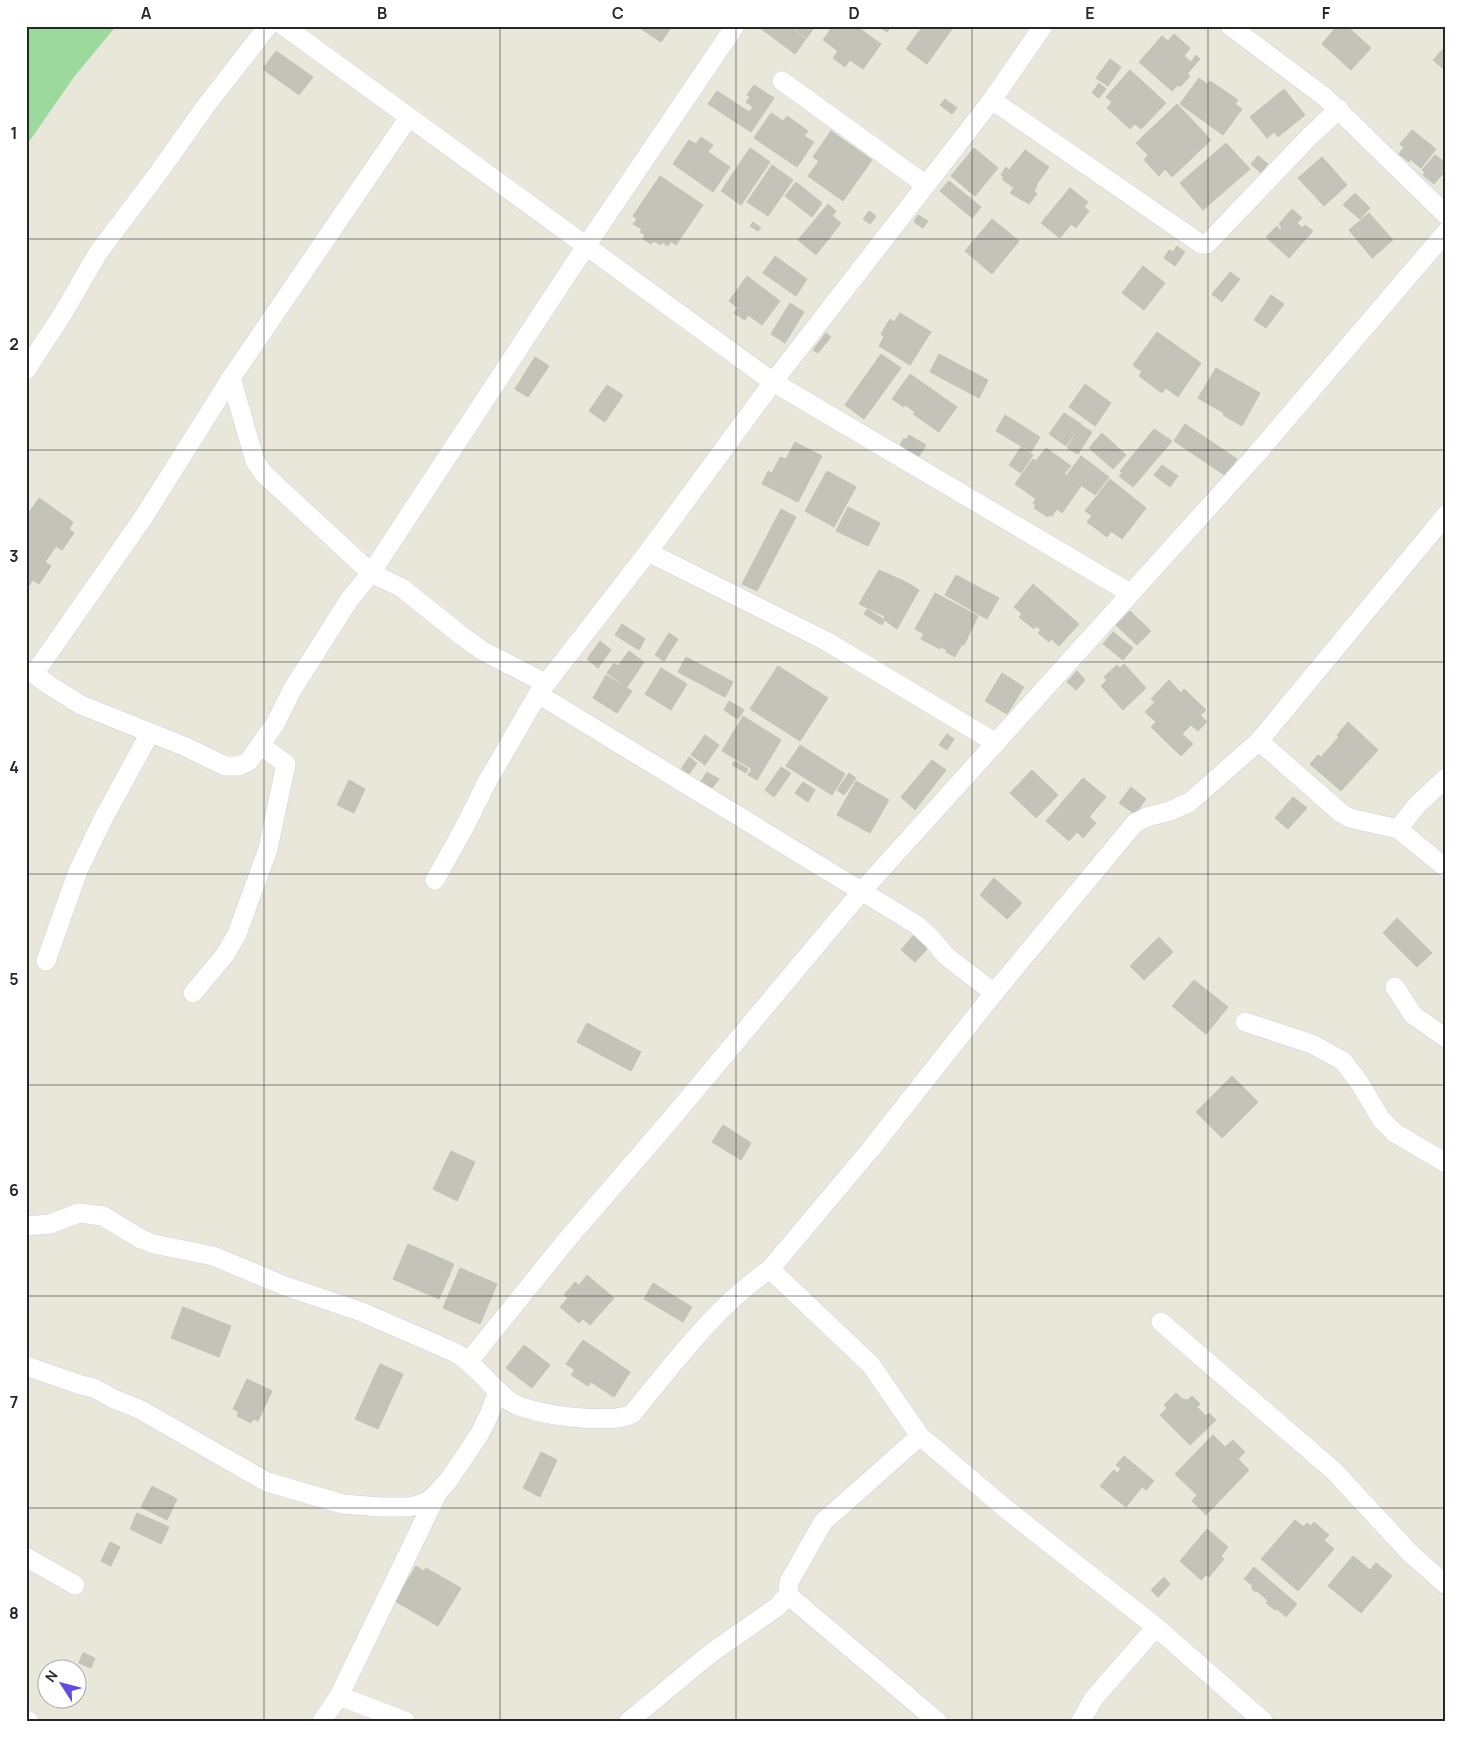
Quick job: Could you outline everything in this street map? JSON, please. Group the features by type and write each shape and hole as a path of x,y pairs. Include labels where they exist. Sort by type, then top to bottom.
{"street":[{"path":"26,370 62,315 98,253 205,107 268,26"},
{"path":"284,26 774,382 1130,593"},
{"path":"410,118 231,378 143,518 30,672 81,705 225,766 238,766 250,761 349,600 370,573 586,246 735,26"},
{"path":"1230,26 1339,109 1446,215"},
{"path":"435,880 487,782 542,689 648,552 774,382 992,100 1038,28"},
{"path":"782,81 926,185"},
{"path":"992,100 1201,244 1207,244 1339,109"},
{"path":"469,1361 565,1242 672,1118 861,892 1254,457 1446,232"},
{"path":"231,378 255,461 264,474 370,573 402,588 483,651 917,926 932,939 946,956 994,993"},
{"path":"26,1226 50,1224 79,1213 103,1216 141,1239 154,1244 213,1256 285,1286 362,1312 456,1353 469,1361 498,1392 513,1403 543,1414 612,1419 624,1418 632,1414 703,1329 752,1281 770,1269 870,1150 994,993 1135,823 1190,802 1259,741 1446,515"},
{"path":"648,552 826,641 996,743"},
{"path":"46,961 78,871 150,733"},
{"path":"1259,741 1341,813 1350,818 1398,829 1446,868"},
{"path":"192,993 225,955 237,934 268,849 286,764 260,745"},
{"path":"1398,829 1417,805 1446,778"},
{"path":"1395,987 1413,1014 1446,1038"},
{"path":"1245,1022 1312,1044 1343,1061 1359,1082 1380,1119 1395,1133 1446,1163"},
{"path":"770,1269 871,1365 920,1436 1006,1509 1156,1627 1264,1721"},
{"path":"1161,1322 1334,1471 1411,1554 1446,1585"},
{"path":"26,1366 94,1388 114,1399 139,1409 267,1482 343,1504 380,1507 418,1505 428,1501 438,1492 448,1481 479,1435 498,1392"},
{"path":"630,1721 711,1653 777,1607 788,1595 789,1582 822,1522 920,1436"},
{"path":"322,1721 338,1696 438,1492"},
{"path":"26,1557 75,1584"},
{"path":"788,1595 937,1721"},
{"path":"1081,1721 1094,1698 1156,1627"},
{"path":"338,1696 405,1721"}],"green space":[{"path":"26,26 116,26 74,77 26,146"}],"building":[{"path":"637,26 672,26 661,42"},
{"path":"761,26 789,26 806,39 795,54 760,28"},
{"path":"791,26 815,26 807,38"},
{"path":"833,26 856,26 881,44 863,69 850,60 845,67 833,58 838,51 823,40"},
{"path":"878,26 891,26 887,32"},
{"path":"923,26 954,26 927,64 906,49"},
{"path":"1337,26 1347,26 1371,48 1351,70 1322,44"},
{"path":"1174,34 1190,48 1184,56 1191,62 1196,55 1200,59 1187,74 1190,76 1180,87 1178,85 1172,91 1139,62 1162,36 1168,41"},
{"path":"1446,46 1446,71 1433,60"},
{"path":"276,51 313,77 299,95 263,69"},
{"path":"1110,59 1121,67 1108,86 1096,78"},
{"path":"1130,70 1166,103 1141,129 1135,124 1130,129 1107,108 1112,102 1106,97"},
{"path":"1199,78 1207,84 1210,81 1238,100 1235,104 1242,109 1223,135 1180,104"},
{"path":"1099,83 1106,89 1099,98 1092,93"},
{"path":"754,85 774,98 751,132 708,104 717,91 749,112 753,107 746,102 750,97 747,95"},
{"path":"1284,89 1305,115 1278,137 1274,132 1267,138 1250,117"},
{"path":"945,99 957,108 952,114 940,105"},
{"path":"1177,104 1211,140 1172,177 1165,169 1159,176 1144,160 1148,155 1136,143"},
{"path":"771,113 783,121 787,116 808,131 804,136 814,142 797,167 754,138"},
{"path":"1412,130 1436,149 1421,168 1410,159 1409,162 1399,154 1404,147 1400,144"},
{"path":"831,131 872,160 843,201 808,176 819,161 813,157"},
{"path":"701,137 713,145 708,152 730,167 713,192 673,164 689,140 696,144"},
{"path":"1226,143 1250,169 1203,210 1180,183"},
{"path":"750,148 770,162 741,205 721,191"},
{"path":"974,148 998,168 975,196 951,176"},
{"path":"1025,150 1049,167 1036,185 1034,191 1037,194 1029,204 1010,193 1014,188 1002,179 1004,177 1001,175 1006,167 1009,170"},
{"path":"1435,155 1446,163 1446,170 1434,184 1423,175 1425,172 1422,170"},
{"path":"1258,156 1268,164 1261,173 1251,164"},
{"path":"1322,157 1347,185 1324,206 1298,178"},
{"path":"772,165 793,180 768,216 747,202"},
{"path":"660,176 703,205 676,245 671,241 668,246 662,242 660,245 654,241 651,244 643,239 645,235 640,232 642,229 633,224 637,219 633,216"},
{"path":"949,181 981,207 972,218 940,191"},
{"path":"796,182 822,203 812,217 785,196"},
{"path":"1070,188 1088,202 1084,207 1089,211 1076,228 1071,224 1060,238 1041,223"},
{"path":"1355,193 1370,208 1360,219 1343,205"},
{"path":"828,204 836,211 833,215 824,209"},
{"path":"824,209 841,223 816,255 798,240"},
{"path":"1292,209 1302,218 1297,223 1302,228 1305,225 1313,231 1289,258 1266,237 1277,226 1280,230 1282,228 1279,224"},
{"path":"869,211 876,216 870,224 863,219"},
{"path":"1369,213 1393,240 1372,258 1349,230"},
{"path":"918,215 928,221 923,228 914,222"},
{"path":"992,219 1019,241 992,274 965,251"},
{"path":"753,222 761,228 758,231 750,226"},
{"path":"1177,246 1185,252 1175,266 1164,258 1169,250 1173,252"},
{"path":"775,256 807,279 796,296 763,273"},
{"path":"1143,266 1165,283 1144,310 1122,293"},
{"path":"1230,272 1240,279 1222,302 1212,294"},
{"path":"747,276 780,301 762,325 748,315 745,320 734,313 738,308 729,301"},
{"path":"1271,295 1284,304 1266,328 1254,320"},
{"path":"790,303 804,312 785,343 771,334"},
{"path":"900,313 931,332 910,365 879,346 884,337 881,334 890,319 894,322"},
{"path":"1157,332 1201,363 1178,397 1166,388 1162,393 1139,376 1142,372 1133,365"},
{"path":"826,333 831,337 818,353 813,350"},
{"path":"881,354 901,368 864,419 845,405"},
{"path":"939,354 988,380 979,398 930,372"},
{"path":"535,357 549,366 528,397 515,389"},
{"path":"1216,368 1260,393 1242,426 1198,398"},
{"path":"910,374 957,407 939,432 913,414 915,412 892,399"},
{"path":"1085,384 1111,403 1095,426 1069,407"},
{"path":"607,385 623,395 605,422 589,411"},
{"path":"1064,413 1081,424 1066,446 1049,434"},
{"path":"1005,415 1040,437 1031,452 996,431"},
{"path":"1185,424 1237,459 1226,476 1174,441"},
{"path":"1081,425 1092,432 1078,454 1067,448"},
{"path":"1154,429 1172,441 1133,487 1119,476 1122,473 1120,471"},
{"path":"1102,433 1126,455 1113,469 1089,448"},
{"path":"909,435 926,445 918,458 899,447 904,438 906,440"},
{"path":"795,442 822,456 798,502 762,484 768,471 772,473 780,457 786,459"},
{"path":"1021,447 1033,455 1021,473 1009,465"},
{"path":"1046,448 1071,466 1064,474 1081,486 1062,513 1057,509 1052,516 1049,515 1048,517 1034,508 1036,505 1033,503 1036,499 1015,484 1033,459 1036,461"},
{"path":"1081,456 1109,477 1095,495 1067,475"},
{"path":"1162,465 1178,476 1170,487 1154,475"},
{"path":"827,471 856,487 834,527 805,511"},
{"path":"1110,479 1146,508 1122,539 1111,531 1107,537 1087,522 1092,516 1085,511"},
{"path":"39,498 73,522 69,529 74,533 62,550 56,546 45,562 51,566 39,584 33,580 27,588 26,517"},
{"path":"848,507 880,523 868,546 836,531"},
{"path":"781,509 796,517 757,591 742,584"},
{"path":"879,570 919,590 897,629 883,619 885,616 859,604"},
{"path":"956,575 999,598 987,619 945,595"},
{"path":"1033,584 1079,624 1059,646 1051,639 1049,642 1038,633 1041,630 1036,626 1034,629 1019,617 1022,614 1014,607"},
{"path":"935,593 978,616 964,645 962,644 955,657 946,652 947,650 941,647 940,649 921,639 924,634 915,629"},
{"path":"867,609 882,618 884,621 882,625 864,614"},
{"path":"1130,611 1151,631 1137,645 1116,625"},
{"path":"622,624 645,639 639,650 615,635"},
{"path":"1113,632 1133,648 1123,660 1103,644"},
{"path":"669,633 678,639 664,661 655,655"},
{"path":"600,641 611,650 598,668 587,659"},
{"path":"629,651 644,662 627,687 607,673 614,663 618,666"},
{"path":"686,657 733,682 725,697 678,672"},
{"path":"1124,664 1146,688 1123,710 1101,686 1107,680 1104,677 1117,665 1120,668"},
{"path":"778,666 828,698 800,741 750,709"},
{"path":"661,668 687,684 671,710 645,694"},
{"path":"1077,671 1085,680 1076,690 1067,682"},
{"path":"1002,673 1024,687 1007,714 985,701"},
{"path":"606,675 632,691 617,713 593,698"},
{"path":"1169,680 1181,693 1184,689 1206,710 1200,715 1207,722 1198,731 1191,725 1182,734 1193,744 1181,756 1151,727 1156,722 1145,712 1155,702 1151,699"},
{"path":"729,701 744,710 738,719 724,710"},
{"path":"743,716 781,740 757,780 748,775 752,769 722,751"},
{"path":"1348,722 1378,750 1341,791 1310,764 1318,755 1321,757 1339,737 1337,735"},
{"path":"947,734 954,739 947,750 939,745"},
{"path":"705,735 719,745 705,765 691,755"},
{"path":"800,745 845,774 832,795 786,766"},
{"path":"689,757 697,763 689,774 681,769"},
{"path":"932,760 946,770 915,810 901,797"},
{"path":"735,761 748,769 746,773 732,765"},
{"path":"781,767 791,773 774,797 765,790"},
{"path":"1032,770 1058,795 1036,818 1010,793"},
{"path":"707,772 719,779 712,788 701,781"},
{"path":"849,773 856,778 844,795 837,790"},
{"path":"1083,778 1106,797 1089,817 1096,823 1083,838 1077,832 1069,841 1046,821"},
{"path":"349,780 365,789 354,813 337,805"},
{"path":"856,781 889,800 870,833 837,815"},
{"path":"803,782 815,790 808,802 795,793"},
{"path":"1131,787 1146,799 1135,814 1119,803"},
{"path":"1293,797 1307,808 1288,829 1275,818"},
{"path":"994,878 1022,903 1007,919 980,895"},
{"path":"1397,918 1432,953 1417,967 1383,933"},
{"path":"917,931 932,944 915,962 901,950"},
{"path":"1159,937 1173,952 1144,980 1130,966"},
{"path":"1194,980 1228,1007 1206,1034 1172,1006"},
{"path":"587,1023 641,1052 631,1071 577,1042"},
{"path":"1232,1076 1258,1102 1222,1138 1196,1112"},
{"path":"723,1125 751,1143 741,1160 712,1142"},
{"path":"451,1151 475,1162 457,1201 433,1189"},
{"path":"408,1244 454,1264 439,1299 393,1279"},
{"path":"460,1268 497,1284 480,1324 443,1308"},
{"path":"587,1275 614,1298 590,1325 583,1319 579,1323 560,1307 568,1298 564,1295 575,1282 579,1285"},
{"path":"653,1283 692,1307 683,1322 644,1299"},
{"path":"183,1307 231,1326 219,1357 171,1338"},
{"path":"583,1340 630,1372 614,1397 591,1382 588,1386 571,1375 575,1370 566,1364"},
{"path":"524,1345 550,1365 532,1388 506,1368"},
{"path":"380,1364 403,1374 378,1429 355,1419"},
{"path":"247,1379 272,1391 258,1421 253,1419 251,1423 237,1416 239,1412 233,1409"},
{"path":"1176,1393 1182,1399 1188,1400 1192,1396 1200,1404 1197,1407 1206,1416 1209,1413 1216,1420 1190,1445 1160,1415 1167,1408 1164,1405"},
{"path":"1213,1435 1225,1447 1233,1440 1245,1452 1238,1459 1249,1470 1206,1515 1192,1501 1197,1495 1175,1474"},
{"path":"541,1452 557,1460 540,1497 523,1488"},
{"path":"1124,1456 1154,1481 1146,1490 1142,1487 1126,1507 1100,1486 1114,1470 1117,1473 1121,1469 1116,1465"},
{"path":"152,1486 177,1499 167,1520 141,1507"},
{"path":"137,1513 169,1527 161,1544 130,1529"},
{"path":"1295,1520 1304,1527 1307,1523 1311,1526 1314,1522 1329,1535 1324,1540 1334,1549 1298,1591 1261,1559"},
{"path":"1207,1529 1228,1547 1221,1556 1224,1559 1209,1577 1206,1575 1201,1580 1180,1561"},
{"path":"110,1542 120,1547 111,1566 101,1561"},
{"path":"1353,1556 1370,1570 1376,1563 1392,1576 1361,1613 1328,1586"},
{"path":"416,1566 424,1571 426,1568 461,1588 438,1626 395,1601"},
{"path":"1254,1567 1297,1604 1286,1617 1266,1603 1268,1601 1251,1588 1253,1586 1244,1579"},
{"path":"1164,1577 1170,1584 1158,1597 1151,1590"},
{"path":"83,1653 95,1658 91,1668 88,1667 88,1660 80,1660"}]}
